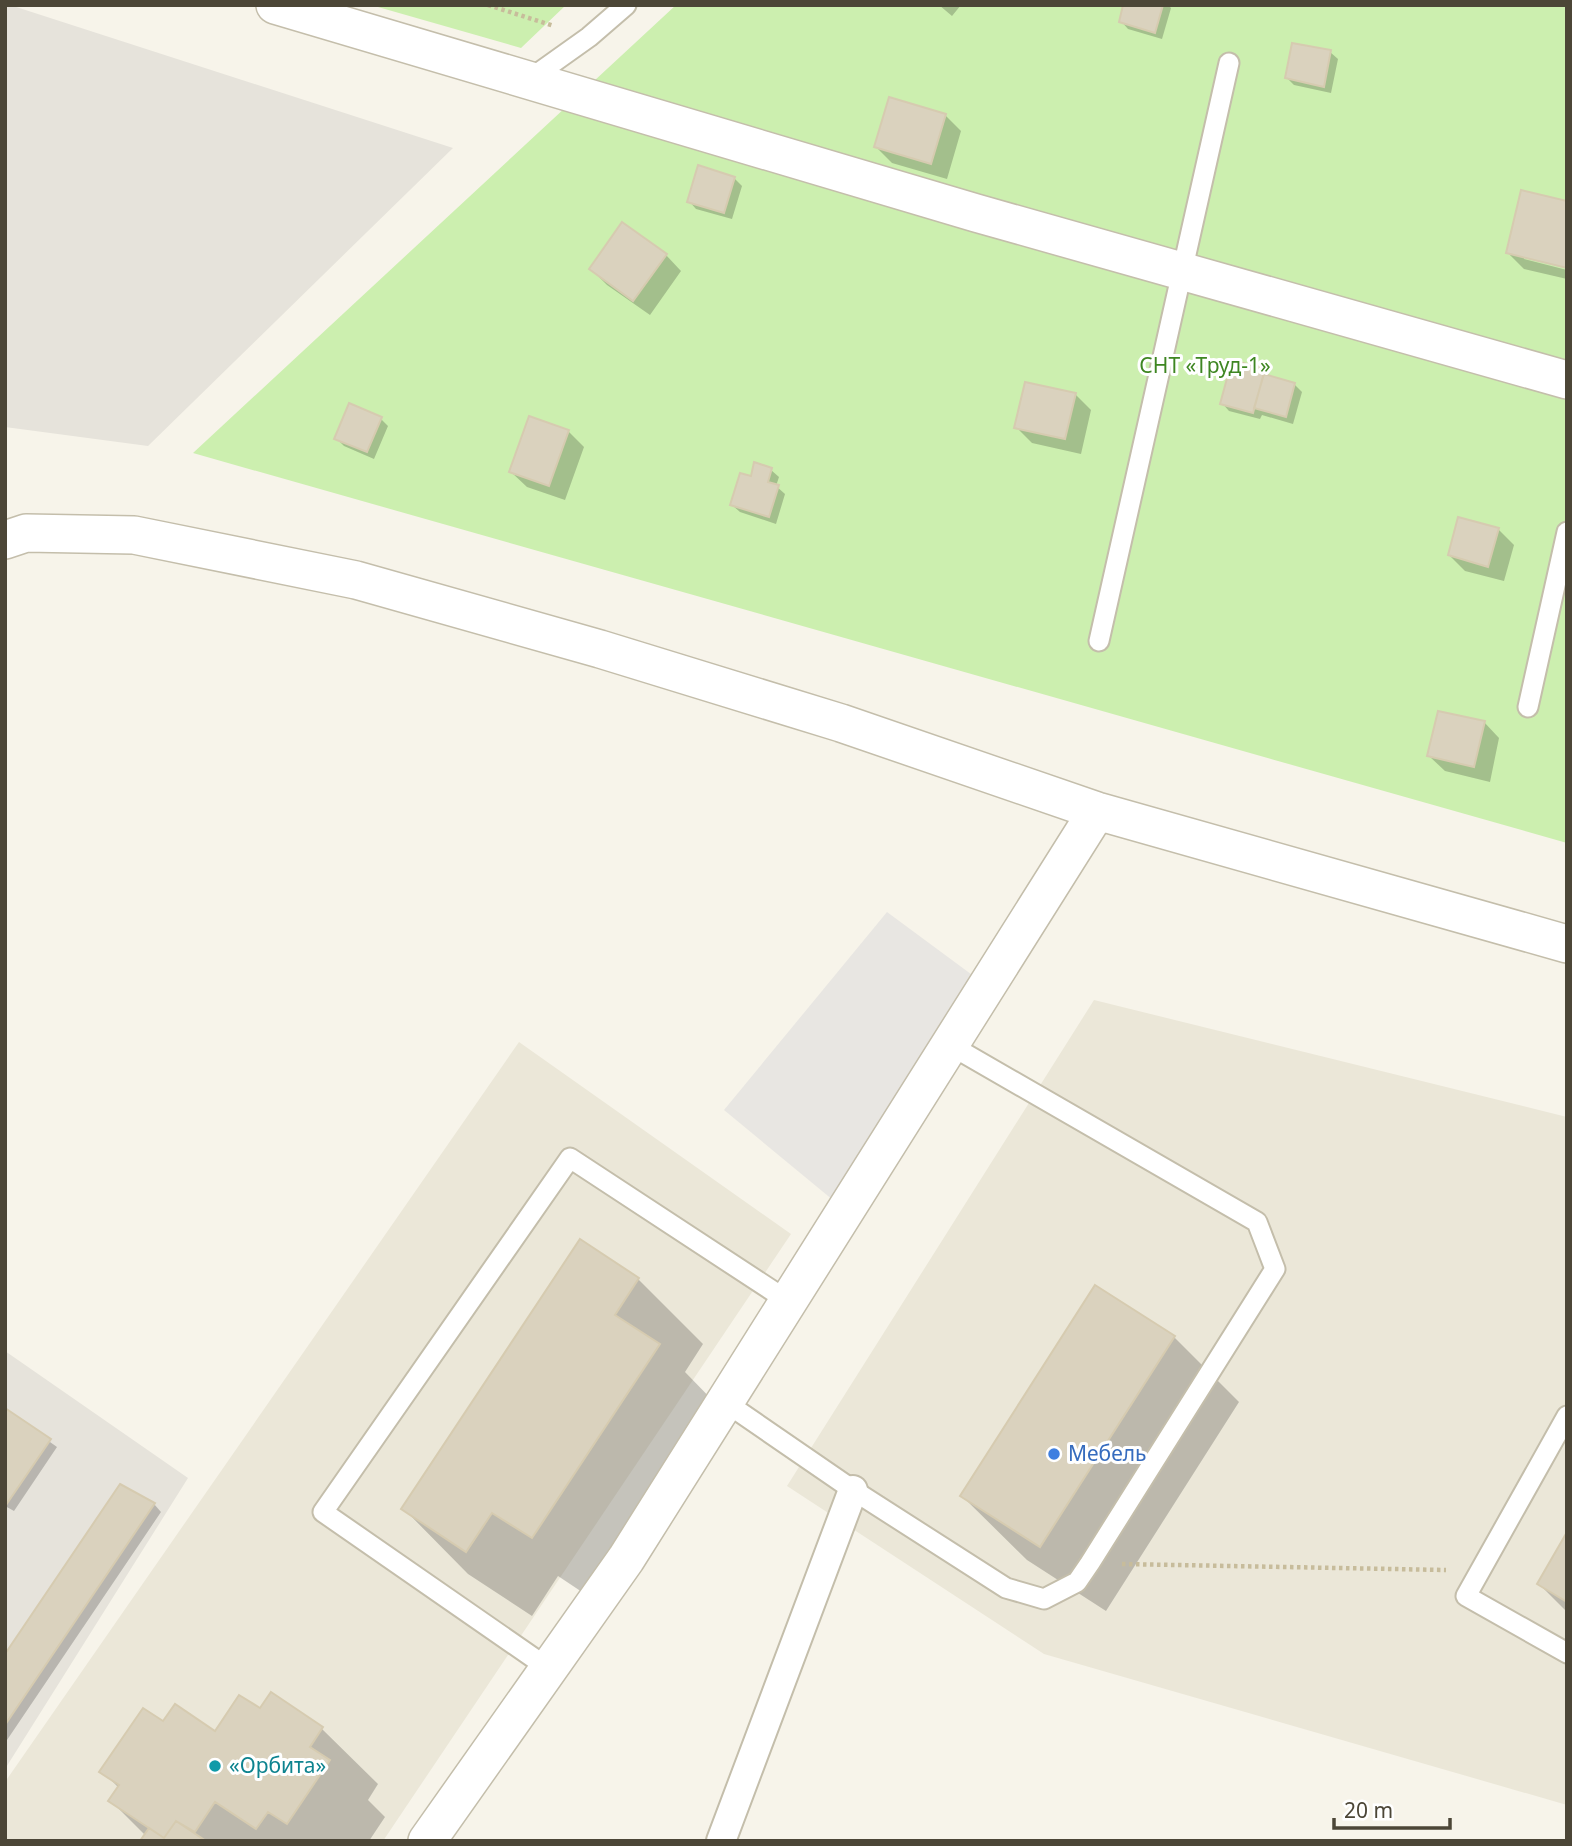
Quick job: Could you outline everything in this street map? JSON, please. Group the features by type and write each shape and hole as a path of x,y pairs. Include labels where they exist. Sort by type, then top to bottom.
{"street":[{"path":"275,5 976,214 1567,380"},
{"path":"5,540 26,533 134,535 356,580 600,649 841,723 1097,811 1567,944"},
{"path":"429,1840 626,1559 1097,811"},
{"path":"721,1841 852,1490"}],"lane":[{"path":"530,79 589,37 626,5"},
{"path":"1099,641 1229,63"},
{"path":"1528,707 1567,532"},
{"path":"724,1402 852,1490 1006,1588 1044,1599 1077,1582 1090,1563 1275,1269 1257,1223 950,1045"},
{"path":"548,1668 323,1512 570,1158 788,1301"},
{"path":"1567,1416 1466,1596 1567,1653"}],"path":[{"path":"488,5 589,37"},
{"path":"1090,1563 1480,1571"}],"shaded area":[{"path":"5,5 453,148 148,446 5,427"},
{"path":"887,912 979,980 839,1205 724,1110"},
{"path":"1094,1000 1567,1117 1567,1805 1044,1654 787,1486"},
{"path":"519,1042 791,1234 383,1841 5,1841 5,1782"},
{"path":"5,1351 188,1478 5,1769"}],"green space":[{"path":"371,5 566,5 521,48"},
{"name":"СНТ «Труд-1»","path":"676,5 1567,5 1567,843 193,453"}],"building":[{"path":"1123,5 1163,5 1155,33 1119,22"},
{"path":"1292,43 1331,50 1324,87 1285,78"},
{"path":"889,97 946,114 931,164 874,147"},
{"path":"698,165 735,177 724,213 687,202"},
{"path":"1521,190 1567,201 1567,268 1506,253"},
{"path":"622,222 667,254 633,301 589,269"},
{"path":"1232,360 1265,369 1253,413 1220,404"},
{"path":"1264,374 1295,383 1286,417 1254,408"},
{"path":"1025,382 1076,393 1065,439 1014,428"},
{"path":"349,403 382,417 367,452 334,439"},
{"path":"529,416 569,430 549,486 509,472"},
{"path":"754,462 772,468 768,482 779,485 769,517 730,505 740,473 751,476"},
{"path":"1458,517 1499,528 1488,567 1448,555"},
{"path":"1438,711 1485,721 1474,767 1427,756"},
{"path":"580,1239 639,1278 615,1315 660,1344 532,1538 492,1513 466,1552 401,1509"},
{"path":"1095,1285 1175,1336 1040,1547 960,1496"},
{"path":"5,1408 51,1439 6,1505 5,1505"},
{"path":"120,1484 155,1503 5,1725 5,1654"},
{"path":"1567,1532 1567,1602 1537,1584"},
{"name":"«Орбита»","path":"271,1692 323,1727 310,1747 330,1760 287,1824 268,1812 256,1829 215,1802 195,1832 176,1821 164,1838 108,1801 119,1785 99,1772 143,1708 163,1721 175,1704 215,1731 239,1695 260,1708"},
{"path":"176,1821 206,1841 140,1841 149,1828 164,1838"}],"place":[{"name":"Мебель","path":"1054,1454"},
{"name":"«Орбита»","path":"215,1766"}]}
